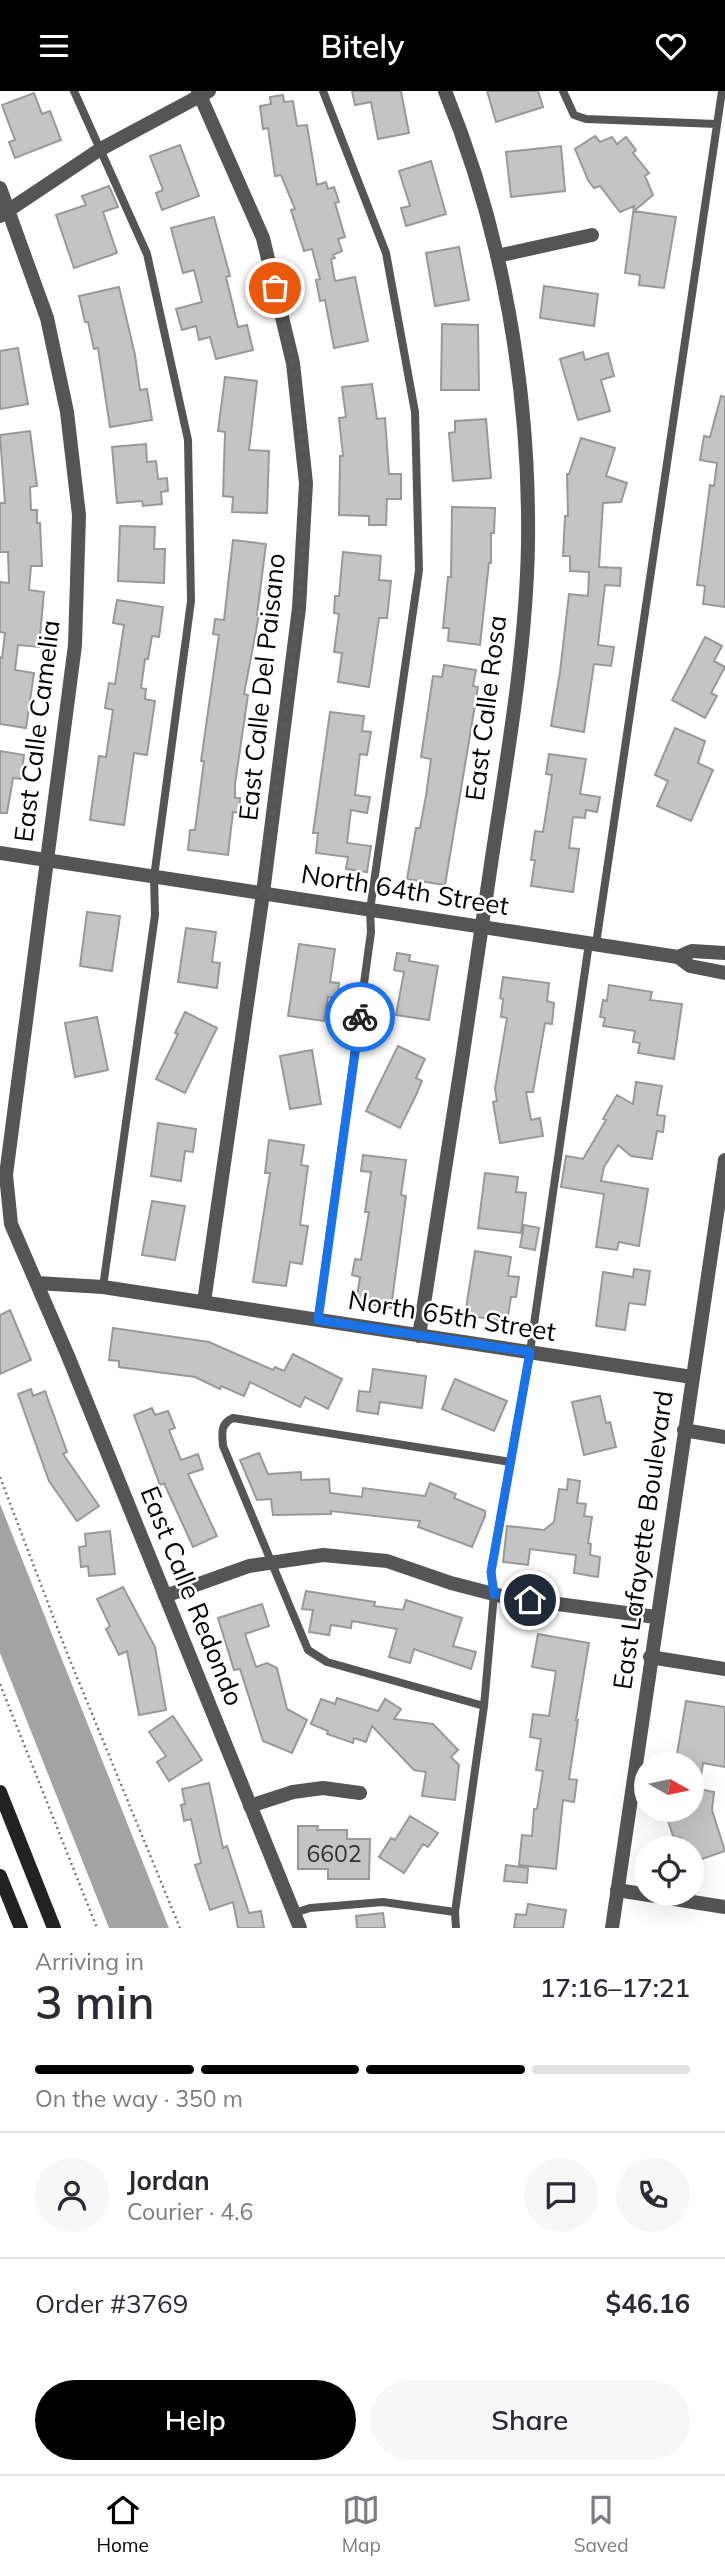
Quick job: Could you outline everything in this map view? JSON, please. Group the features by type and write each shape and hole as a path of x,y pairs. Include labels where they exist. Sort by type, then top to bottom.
{"main road":[{"path":"0,1792 54,1928"},
{"path":"0,1876 21,1928"}],"street":[{"name":"East Calle Rosa","path":"419,1336 519,669 528,546 527,479 519,365 497,256 466,143 445,91"},
{"path":"5,213 99,150 202,92"},
{"name":"East Calle Del Paisano","path":"202,92 263,238 293,363 306,483 299,608 263,893 204,1302"},
{"name":"East Calle Camelia","path":"0,188 5,213 47,318 67,412 79,515 75,645 6,1175 11,1224 37,1283"},
{"path":"497,256 592,235"},
{"name":"North 64th Street","path":"0,853 678,957 690,966 725,972"},
{"name":"North 64th Street","path":"678,957 692,950 725,953"},
{"name":"East Lafayette Boulevard","path":"612,1928 692,1377 721,1207 725,1160"},
{"name":"North 65th Street","path":"37,1283 103,1287 692,1377"},
{"name":"East Calle Redondo","path":"37,1283 300,1928"},
{"path":"684,1430 725,1437"},
{"path":"165,1596 248,1566 323,1555 387,1561 451,1583 494,1594 656,1617"},
{"path":"650,1657 725,1669"},
{"path":"250,1806 293,1792 323,1788 360,1793"},
{"path":"617,1890 725,1907"}],"lane":[{"path":"74,91 147,254 188,440 191,601 155,877 155,915 103,1287"},
{"path":"318,1320 371,932 370,910 419,570 415,412 386,253 323,91"},
{"path":"563,91 574,115 586,119 717,124"},
{"path":"456,1928 455,1912 484,1706 494,1594 491,1572 530,1352 722,91"},
{"path":"484,1706 316,1657 308,1650 223,1446 222,1429 225,1422 233,1418 511,1462"},
{"path":"294,1913 310,1908 383,1902 455,1912"}],"path":[{"path":"0,1477 67,1653 180,1928"},
{"path":"0,1684 97,1928"}],"shaded area":[{"path":"0,1504 169,1928 109,1928 0,1653"}],"building":[{"path":"352,91 401,91 409,133 378,139 371,102 355,105"},
{"path":"487,91 538,91 543,107 496,122"},
{"path":"34,93 42,114 50,111 61,140 15,158 9,142 15,140 2,105"},
{"path":"283,95 284,102 293,101 297,126 307,125 317,185 326,182 328,189 334,187 339,202 335,203 345,237 338,239 342,251 331,259 335,281 355,277 368,341 334,348 325,300 320,301 316,280 320,279 312,249 304,251 291,210 295,209 281,175 275,176 268,128 263,129 260,106 271,104 270,97"},
{"path":"595,136 600,142 612,137 617,144 626,137 636,150 633,153 649,173 645,176 653,195 634,211 676,217 664,288 639,285 640,275 625,273 634,206 620,212 600,186 594,188 588,180 575,149"},
{"path":"180,145 199,196 162,210 156,193 163,190 150,156"},
{"path":"561,146 565,191 511,197 506,152"},
{"path":"431,161 446,214 406,226 401,208 410,206 399,171"},
{"path":"109,186 118,207 103,212 117,253 74,268 56,215 86,205 82,196"},
{"path":"214,217 230,276 226,277 238,327 247,325 253,350 216,359 210,337 199,340 196,326 182,330 176,309 202,302 194,270 183,273 171,228"},
{"path":"459,247 469,300 435,306 426,253"},
{"path":"544,286 598,294 594,326 540,318"},
{"path":"119,287 140,390 147,389 152,420 110,427 98,348 94,349 79,296"},
{"path":"442,324 478,325 479,390 441,390"},
{"path":"18,348 28,404 0,409 0,351"},
{"path":"583,352 585,360 608,353 614,376 601,380 610,411 578,420 560,359"},
{"path":"225,377 257,381 249,450 269,451 267,513 232,512 233,497 223,496 225,432 218,431"},
{"path":"372,384 377,419 385,418 389,474 401,474 401,499 387,499 386,525 369,525 369,516 339,515 340,456 343,456 339,418 346,417 342,387"},
{"path":"721,396 725,397 725,607 703,604 705,586 697,585 710,485 714,486 717,463 700,460 704,436 710,437"},
{"path":"486,419 491,478 453,481 449,433 455,432 455,421"},
{"path":"30,431 37,486 30,487 31,510 37,510 37,523 40,523 42,566 31,566 29,590 44,592 39,647 18,645 15,670 34,673 26,728 0,724 0,657 2,658 5,633 0,632 0,582 9,583 8,552 0,552 0,503 5,503 0,435"},
{"path":"581,438 615,448 606,476 627,483 621,502 603,503 599,567 621,568 620,586 605,585 598,645 614,647 611,666 594,664 584,732 551,726 569,594 588,596 589,572 570,571 570,556 563,556 565,516 568,516 567,474"},
{"path":"146,444 147,462 156,461 158,479 167,478 168,491 161,492 162,504 143,506 142,501 117,503 112,447"},
{"path":"452,507 495,508 480,645 448,641 449,628 443,628 448,577 451,577"},
{"path":"120,526 155,527 154,549 165,549 164,583 118,581"},
{"path":"233,540 266,544 259,615 244,694 248,695 235,784 235,798 240,798 239,813 233,812 228,855 188,850 190,830 195,830 204,761 201,761 219,635 213,634 215,619 224,620"},
{"path":"343,552 381,556 379,580 391,581 387,618 379,618 369,687 338,682 342,653 334,652 339,614 334,613 335,596 339,596"},
{"path":"117,600 163,607 159,637 152,636 141,688 146,689 145,699 155,701 147,755 134,753 124,825 90,820 99,756 106,757 113,710 105,708 109,683 115,684 124,625 113,623"},
{"path":"705,637 722,646 714,661 725,667 711,693 717,696 705,718 672,700"},
{"path":"444,665 476,670 473,686 478,687 445,885 407,879 416,828 420,828 431,759 421,757 433,676 442,677"},
{"path":"330,712 364,716 362,731 371,732 367,755 360,754 355,795 370,797 367,813 351,810 347,843 371,846 367,872 346,869 348,857 316,853 318,833 313,833"},
{"path":"675,728 705,741 698,763 713,770 691,821 657,806 668,781 655,775"},
{"path":"0,751 24,755 21,779 13,778 7,813 0,813"},
{"path":"549,754 586,759 580,794 600,797 597,812 586,810 585,818 573,817 569,848 579,849 573,892 531,886 535,860 531,860 535,831 543,832 552,775 546,774"},
{"path":"87,912 120,916 112,971 80,966"},
{"path":"186,928 216,932 212,962 220,963 217,988 178,982"},
{"path":"299,944 335,949 330,982 339,983 337,999 328,997 324,1021 288,1016"},
{"path":"397,953 410,955 409,961 438,966 429,1020 396,1015 404,972 394,970"},
{"path":"503,977 549,983 547,1001 554,1003 552,1024 545,1023 533,1092 526,1092 531,1120 540,1118 543,1136 500,1143 493,1102 497,1101 495,1089 507,1018 501,1017"},
{"path":"609,985 652,992 650,1000 682,1004 674,1059 638,1053 640,1043 633,1042 635,1031 603,1026 605,1018 600,1017 603,1000 607,1001"},
{"path":"185,1012 217,1028 185,1093 156,1079 178,1034 175,1033"},
{"path":"97,1017 108,1070 75,1077 65,1023"},
{"path":"398,1046 425,1059 416,1078 422,1081 400,1128 366,1111"},
{"path":"312,1050 321,1104 290,1109 280,1056"},
{"path":"636,1082 662,1086 657,1115 665,1116 663,1132 657,1131 652,1159 631,1156 618,1145 604,1167 601,1181 648,1189 639,1246 619,1242 617,1250 596,1247 604,1194 561,1187 566,1156 583,1159 617,1095 633,1104"},
{"path":"158,1123 196,1129 193,1152 185,1151 181,1181 151,1176"},
{"path":"269,1140 304,1145 301,1165 308,1166 300,1225 308,1226 302,1264 290,1262 286,1286 253,1282 270,1173 265,1173"},
{"path":"363,1155 406,1160 401,1195 406,1196 391,1308 356,1302 360,1277 352,1275 355,1259 361,1260 369,1212 365,1212 371,1172 361,1171"},
{"path":"485,1173 518,1177 516,1192 526,1193 521,1233 478,1228"},
{"path":"152,1201 185,1206 175,1260 142,1255"},
{"path":"524,1225 539,1228 535,1250 520,1247"},
{"path":"475,1251 511,1257 508,1276 519,1277 516,1297 511,1297 507,1322 465,1315"},
{"path":"634,1269 650,1271 645,1305 629,1303 625,1330 596,1326 603,1272 633,1277"},
{"path":"10,1310 31,1360 0,1374 0,1315"},
{"path":"113,1328 209,1342 273,1370 275,1367 284,1371 293,1354 342,1379 328,1409 305,1397 300,1407 250,1382 244,1396 221,1386 220,1389 195,1377 119,1367 119,1361 109,1360"},
{"path":"373,1369 426,1376 422,1408 380,1402 378,1414 357,1411 359,1391 370,1392"},
{"path":"455,1379 507,1401 494,1431 442,1409"},
{"path":"31,1389 33,1396 45,1391 67,1452 63,1454 99,1506 77,1521 49,1481 18,1394"},
{"path":"600,1396 606,1423 610,1422 616,1447 584,1455 572,1402"},
{"path":"152,1408 155,1415 168,1411 175,1428 169,1430 181,1460 198,1454 203,1469 188,1474 217,1536 193,1547 164,1483 160,1485 134,1415"},
{"path":"259,1453 268,1474 301,1472 301,1480 329,1479 330,1493 362,1497 363,1488 425,1496 430,1483 456,1494 454,1498 485,1511 485,1516 472,1547 418,1527 420,1521 331,1511 331,1514 273,1515 271,1499 257,1500 240,1460"},
{"path":"568,1479 580,1481 577,1503 586,1504 584,1516 592,1517 588,1543 591,1544 590,1555 600,1557 598,1577 574,1573 576,1555 530,1549 528,1565 503,1562 507,1526 544,1530 554,1522 559,1489 567,1490"},
{"path":"110,1531 115,1574 89,1576 88,1566 81,1567 79,1547 86,1546 85,1534"},
{"path":"123,1587 155,1647 166,1710 139,1715 127,1651 119,1655 106,1629 110,1626 97,1599"},
{"path":"306,1591 375,1602 374,1606 403,1610 406,1600 462,1618 453,1646 476,1652 471,1669 414,1649 410,1663 389,1657 397,1629 352,1621 351,1628 331,1625 329,1635 309,1632 313,1610 302,1609"},
{"path":"262,1604 269,1626 245,1634 256,1667 267,1663 277,1668 287,1709 307,1720 292,1753 263,1741 240,1669 234,1670 218,1618"},
{"path":"538,1634 589,1643 569,1779 577,1780 574,1802 563,1800 556,1869 519,1865 522,1835 532,1836 534,1809 537,1809 543,1771 536,1770 541,1739 530,1737 533,1714 549,1716 556,1671 532,1667"},
{"path":"337,1698 378,1711 385,1699 401,1709 394,1719 433,1724 458,1750 451,1757 459,1765 455,1800 422,1796 426,1772 414,1770 372,1726 366,1742 354,1738 353,1743 327,1734 328,1731 311,1724 321,1699 335,1704"},
{"path":"686,1701 725,1707 725,1767 704,1763 704,1752 677,1752"},
{"path":"173,1716 202,1760 169,1781 157,1762 166,1756 149,1732"},
{"path":"209,1783 223,1848 227,1846 249,1913 261,1911 264,1928 238,1928 233,1902 210,1910 195,1865 201,1863 191,1819 184,1821 181,1805 185,1804 182,1789"},
{"path":"704,1790 714,1792 712,1810 725,1851 704,1858 704,1836 673,1836 668,1822 704,1822"},
{"path":"410,1816 438,1833 428,1847 423,1844 404,1873 379,1857 391,1838 395,1840"},
{"path":"298,1826 318,1826 317,1830 347,1830 347,1839 370,1839 369,1879 328,1879 328,1869 298,1869"},
{"path":"506,1865 528,1868 527,1883 504,1881"},
{"path":"528,1904 566,1910 563,1928 514,1928 516,1914 526,1915"},
{"path":"383,1913 385,1928 357,1928 356,1916"}],"way so far":[{"path":"275,288 293,363 306,483 299,608 263,893 370,910 371,932 360,1017"}],"route":[{"path":"360,1017 318,1320 530,1352 491,1572 494,1594 530,1600"}]}
